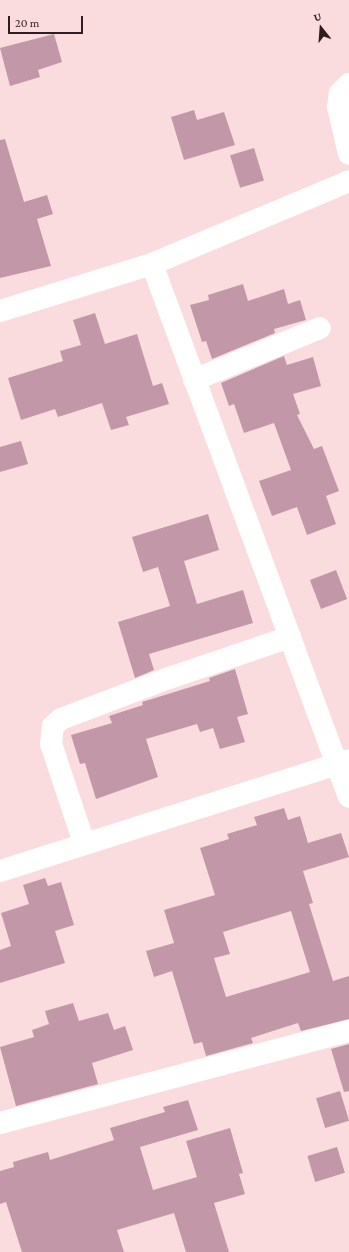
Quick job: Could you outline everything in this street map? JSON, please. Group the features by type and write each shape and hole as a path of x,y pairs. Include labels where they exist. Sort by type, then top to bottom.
{"street":[{"path":"349,84 340,93 338,107 349,154"},
{"path":"0,311 152,264 349,181"},
{"path":"152,264 290,637 342,762 349,797"},
{"path":"194,380 320,328"},
{"path":"84,842 52,744 53,726 61,719 162,680 290,637"},
{"path":"0,871 84,842 342,762"},
{"path":"0,1123 349,1031"}],"building":[{"path":"54,34 62,62 38,70 40,77 10,86 0,48"},
{"path":"194,110 197,120 224,112 235,145 184,160 171,117"},
{"path":"5,139 24,202 47,195 53,214 37,219 51,266 0,278 0,140"},
{"path":"254,148 264,181 240,188 230,155"},
{"path":"243,284 248,301 284,289 288,304 300,300 306,320 274,329 275,333 212,359 206,341 202,342 190,305 209,300 208,295"},
{"path":"95,313 105,344 137,334 153,386 162,383 169,404 126,417 129,425 111,430 102,403 58,417 55,409 21,420 8,378 63,361 60,351 81,345 73,320"},
{"path":"284,356 287,365 313,357 321,386 293,394 300,414 297,415 314,449 322,446 339,491 326,496 336,524 307,535 297,507 272,516 259,481 291,470 274,423 244,433 234,404 229,406 221,383"},
{"path":"21,441 28,464 0,472 0,447"},
{"path":"208,514 219,550 184,561 197,604 243,590 253,623 149,654 154,670 135,678 118,622 170,606 158,567 143,572 132,537"},
{"path":"336,570 347,599 321,609 310,580"},
{"path":"235,669 248,714 237,717 245,742 220,749 213,728 200,732 197,724 146,739 158,777 96,799 85,763 80,764 71,735 112,723 109,716 143,705 142,702 210,681 209,678"},
{"path":"284,808 288,820 300,816 308,843 341,833 349,857 303,871 313,903 309,904 333,981 349,976 349,1019 301,1031 298,1023 251,1038 253,1043 206,1056 202,1042 194,1044 172,971 154,977 146,951 174,943 164,910 215,895 200,848 229,839 227,834 257,825 254,817","holes":["291,911 310,972 226,997 214,958 230,954 223,932"]},
{"path":"45,878 48,886 61,882 74,925 55,931 65,963 0,983 0,950 11,946 1,913 29,904 23,885"},
{"path":"73,1003 79,1021 108,1013 114,1030 125,1026 133,1050 92,1063 98,1084 16,1106 0,1047 34,1037 32,1030 49,1024 45,1011"},
{"path":"349,1044 349,1091 344,1092 331,1049"},
{"path":"340,1091 349,1121 325,1128 316,1098"},
{"path":"188,1100 198,1130 140,1147 153,1190 197,1177 186,1141 230,1128 243,1173 239,1174 245,1194 214,1203 229,1252 186,1252 174,1213 117,1230 124,1252 22,1252 6,1202 0,1204 0,1171 14,1167 13,1162 48,1152 50,1160 114,1140 110,1128 165,1112 163,1107"},
{"path":"337,1147 345,1173 315,1182 307,1156"}]}
